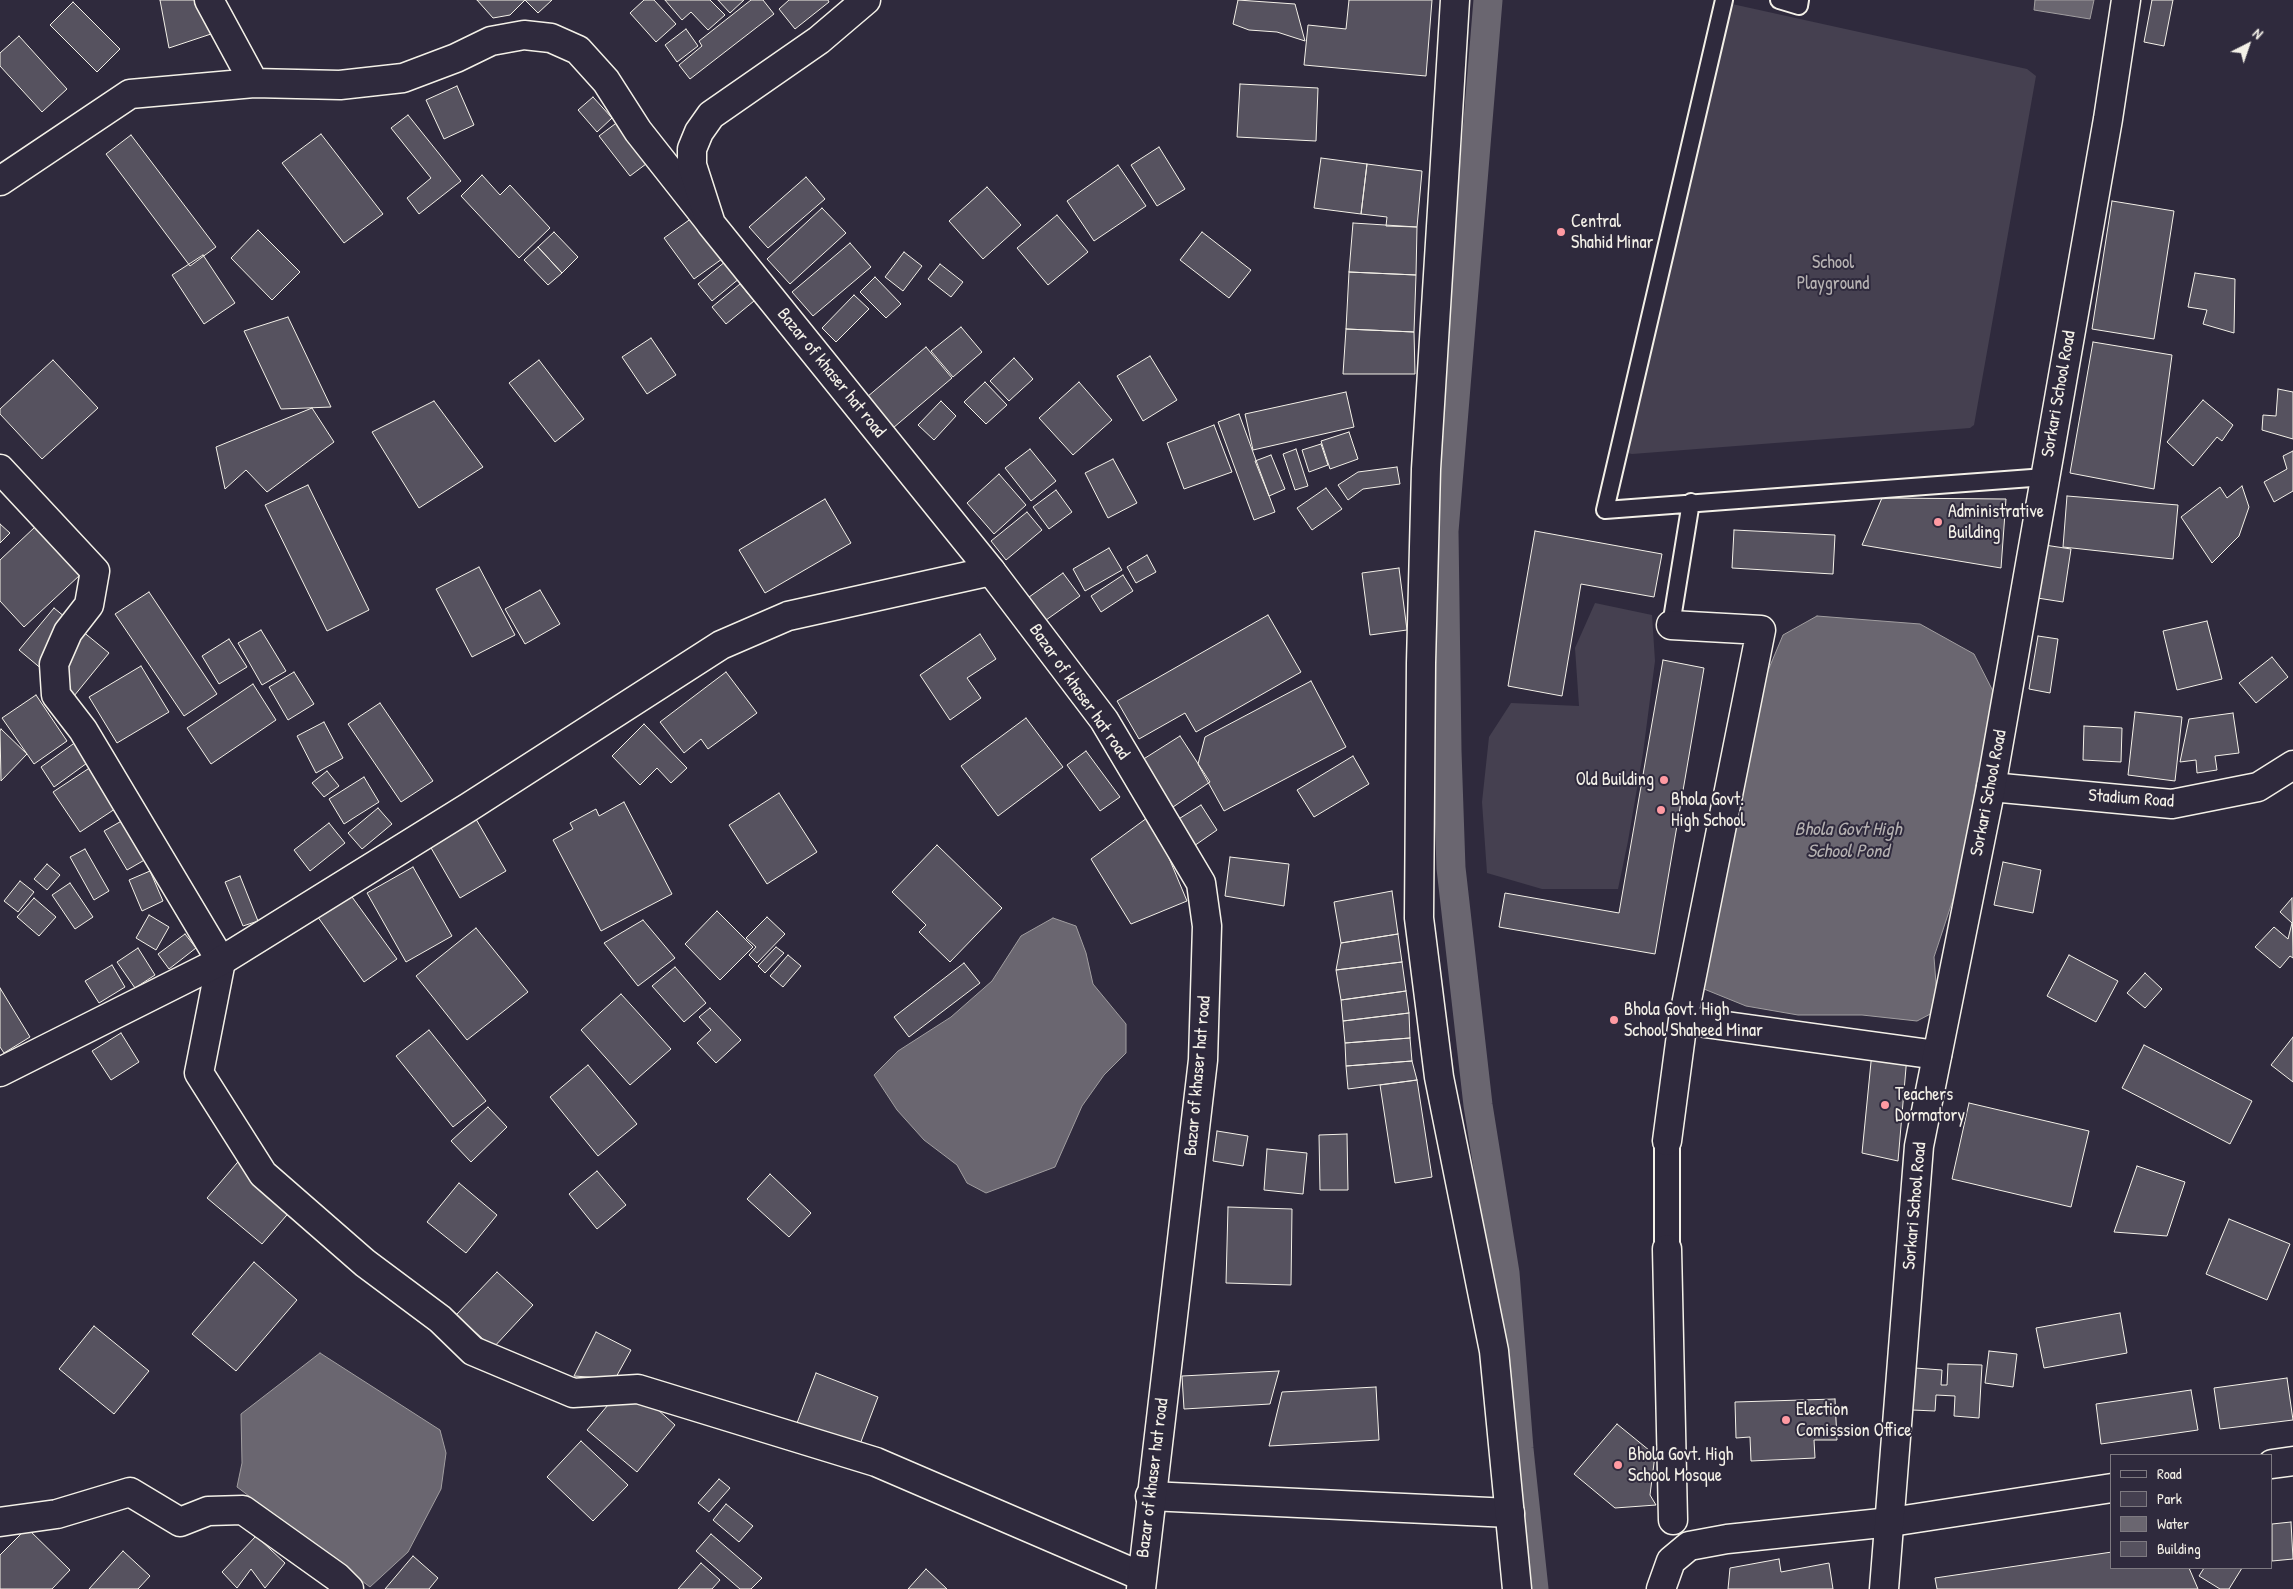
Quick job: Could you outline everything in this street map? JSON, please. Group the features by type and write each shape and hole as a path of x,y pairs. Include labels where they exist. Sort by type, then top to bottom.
{"street":[{"path":"209,0 254,83"},
{"name":"Bazar of khaser hat road","path":"866,0 819,40 710,115 699,132 692,149 692,166 711,224 991,571 1104,720 1201,882 1207,926 1203,1060 1141,1582"},
{"path":"1454,0 1426,469 1421,663 1419,918 1439,1077 1494,1351 1517,1589"},
{"name":"Sorkari School Road","path":"1884,1589 1891,1522 1919,1146 1991,787 2106,129 2126,0"},
{"path":"0,181 130,94 254,83 340,85 403,78 456,58 491,41 524,35 551,38 578,50 606,81 638,131 711,224"},
{"path":"0,469 96,571 89,604 68,632 54,664 56,695 83,730 221,961 199,1073 263,1174 365,1263 440,1319 473,1351 573,1393 638,1389 876,1462 1141,1582"},
{"path":"0,1072 221,961 469,807 721,646 788,616 991,571"},
{"path":"1671,625 1761,630 1683,1020 1667,1141 1667,1249 1673,1520"},
{"name":"Stadium Road","path":"1991,787 2172,804 2258,787 2293,765"},
{"path":"1683,1020 1937,1055"},
{"path":"2273,1464 2293,1461"},
{"path":"1661,1589 1671,1560 1689,1546 1727,1539 1891,1522 2110,1488"},
{"path":"0,1522 57,1514 130,1492 180,1522 208,1511 243,1510 337,1577 349,1589"},
{"path":"1150,1496 1510,1513"}],"lane":[{"path":"1724,0 1605,510 1691,502 2045,477"},
{"path":"1779,0 1799,6 1800,0"},
{"path":"1671,625 1691,502"}],"green space":[{"name":"School Playground","path":"1732,4 2027,69 2036,76 1974,425 1970,428 1632,454 1624,452 1728,8"},
{"path":"1595,603 1652,615 1655,661 1643,753 1628,841 1618,889 1542,889 1487,873 1482,802 1489,737 1511,703 1579,706 1575,648"}],"water":[{"path":"2035,0 2094,0 2090,19 2034,10"},
{"name":"Bhola Govt High School Pond","path":"1817,616 1920,624 1974,654 1997,699 1977,776 1962,872 1934,957 1938,1010 1917,1021 1862,1015 1798,1015 1746,1006 1704,989 1721,872 1767,673 1783,635"},
{"path":"1053,918 1076,926 1086,953 1093,984 1126,1024 1126,1053 1104,1075 1082,1106 1055,1167 986,1193 967,1183 957,1165 924,1140 897,1110 874,1075 898,1051 951,1017 992,981 1021,936"},
{"path":"320,1353 440,1430 446,1453 441,1489 408,1552 370,1587 237,1487 242,1463 241,1414"}],"building":[{"path":"160,0 201,0 214,33 169,48"},
{"path":"477,0 525,0 510,15 493,18"},
{"path":"525,0 552,0 538,13"},
{"path":"644,0 654,0 676,24 656,42 630,13"},
{"path":"665,0 710,0 725,15 708,30 691,12 682,20"},
{"path":"718,0 744,0 730,13"},
{"path":"751,0 763,0 774,14 690,79 679,65 702,46 699,41"},
{"path":"789,0 828,0 829,2 795,29 779,9"},
{"path":"1238,0 1295,4 1305,41 1277,32 1249,30 1233,24"},
{"path":"1349,0 1432,0 1426,76 1304,65 1308,25 1346,29"},
{"path":"2152,0 2173,0 2164,46 2144,42"},
{"path":"73,2 120,49 97,72 50,25"},
{"path":"686,29 698,46 677,62 665,45"},
{"path":"19,36 67,89 42,112 0,66 0,53"},
{"path":"1240,84 1318,88 1316,141 1237,137"},
{"path":"457,86 474,125 444,139 426,100"},
{"path":"593,97 612,118 597,132 578,110"},
{"path":"408,115 461,181 419,214 407,198 431,178 391,128"},
{"path":"619,121 650,161 630,176 599,136"},
{"path":"321,134 383,214 344,243 282,163"},
{"path":"131,135 216,247 190,266 106,154"},
{"path":"1159,147 1185,189 1157,206 1131,165"},
{"path":"1321,158 1367,164 1361,214 1314,208"},
{"path":"1367,164 1422,171 1417,227 1386,226 1387,217 1361,214"},
{"path":"1118,165 1146,206 1094,241 1067,201"},
{"path":"482,175 500,195 510,185 550,228 519,258 461,196"},
{"path":"806,177 825,199 768,248 749,227"},
{"path":"987,187 1021,225 983,259 949,221"},
{"path":"2112,201 2174,211 2154,339 2092,329"},
{"path":"822,208 846,233 790,284 767,259"},
{"path":"1057,215 1088,252 1048,285 1017,248"},
{"path":"692,218 722,259 694,279 664,238"},
{"path":"1353,223 1417,227 1416,275 1349,272"},
{"path":"258,230 300,272 272,300 231,258"},
{"path":"554,232 578,257 562,273 538,247"},
{"path":"1202,232 1251,270 1229,298 1180,260"},
{"path":"850,243 871,267 813,316 792,292"},
{"path":"538,247 562,273 548,285 524,260"},
{"path":"904,252 922,266 903,291 885,277"},
{"path":"203,255 235,303 204,324 172,275"},
{"path":"726,261 740,278 712,301 698,284"},
{"path":"940,264 963,282 951,297 928,279"},
{"path":"1349,272 1416,275 1414,332 1346,329"},
{"path":"2195,273 2235,279 2234,333 2203,324 2207,310 2188,307"},
{"path":"875,277 901,304 886,318 860,292"},
{"path":"740,284 754,301 726,324 712,307"},
{"path":"854,295 869,309 836,342 822,328"},
{"path":"288,317 331,407 281,409 244,331"},
{"path":"961,327 982,352 953,377 931,351"},
{"path":"1346,329 1414,332 1415,374 1343,374"},
{"path":"651,338 676,375 647,394 622,357"},
{"path":"2093,342 2172,355 2154,489 2070,473"},
{"path":"926,347 952,378 893,428 867,397"},
{"path":"1150,356 1177,400 1143,421 1117,376"},
{"path":"1014,358 1033,379 1009,401 990,381"},
{"path":"53,360 98,408 42,459 0,414 0,409"},
{"path":"539,360 584,419 555,442 509,383"},
{"path":"985,382 1007,405 986,424 964,402"},
{"path":"1079,382 1112,420 1073,455 1039,418"},
{"path":"2278,389 2293,392 2293,439 2262,430 2263,415 2276,416"},
{"path":"1346,392 1354,427 1253,450 1245,414"},
{"path":"2203,400 2233,425 2222,441 2217,437 2193,466 2167,442"},
{"path":"434,401 483,467 419,508 372,432"},
{"path":"941,401 956,416 934,440 918,425"},
{"path":"312,408 334,442 267,492 246,470 225,489 216,447"},
{"path":"1239,414 1275,512 1254,520 1218,422"},
{"path":"1214,425 1232,472 1184,489 1167,443"},
{"path":"1349,432 1358,459 1330,469 1321,441"},
{"path":"1321,444 1328,465 1309,472 1302,450"},
{"path":"1030,449 1056,481 1031,501 1005,468"},
{"path":"1296,449 1308,486 1295,490 1283,454"},
{"path":"2293,451 2293,491 2274,502 2264,482 2287,469 2283,456"},
{"path":"1271,455 1285,489 1269,496 1255,461"},
{"path":"1113,459 1137,503 1108,518 1085,473"},
{"path":"1397,467 1400,484 1363,489 1348,500 1338,485 1358,472"},
{"path":"999,474 1026,505 994,534 967,503"},
{"path":"308,485 369,610 327,631 265,505"},
{"path":"2242,486 2249,507 2239,536 2212,563 2181,517 2220,487 2227,498"},
{"path":"1326,488 1342,509 1312,530 1297,508"},
{"path":"1056,490 1072,512 1049,529 1033,507"},
{"path":"2067,496 2178,505 2173,559 2063,547"},
{"name":"Administrative Building","path":"1882,498 2006,499 2001,568 1862,545"},
{"path":"825,499 851,543 765,593 739,550"},
{"path":"1027,512 1042,530 1006,560 991,541"},
{"path":"0,524 10,533 0,543"},
{"path":"35,527 80,575 24,627 0,601 0,560"},
{"path":"1734,530 1835,535 1833,574 1732,568"},
{"path":"1535,531 1662,554 1654,597 1581,584 1562,696 1508,686"},
{"path":"2038,544 2071,549 2063,602 2031,597"},
{"path":"1109,548 1122,570 1085,591 1073,569"},
{"path":"1147,555 1156,572 1136,583 1127,567"},
{"path":"479,567 515,635 472,657 436,589"},
{"path":"1399,568 1407,630 1370,635 1362,573"},
{"path":"1063,573 1080,596 1039,625 1022,602"},
{"path":"1123,575 1133,591 1101,612 1091,596"},
{"path":"540,590 560,624 525,644 505,609"},
{"path":"149,592 217,694 184,716 115,614"},
{"path":"54,608 109,653 74,696 19,650"},
{"path":"1268,615 1301,672 1196,732 1185,713 1139,739 1117,701"},
{"path":"2207,621 2222,679 2177,690 2163,631"},
{"path":"261,630 286,671 262,685 238,643"},
{"path":"980,634 996,659 967,678 981,698 950,720 920,675"},
{"path":"2038,636 2058,639 2050,693 2029,689"},
{"path":"229,639 247,667 219,684 202,656"},
{"path":"2272,657 2288,677 2256,703 2239,683"},
{"name":"Old Building","path":"1663,660 1704,668 1655,954 1499,927 1505,893 1619,913"},
{"path":"141,666 169,712 117,743 89,697"},
{"path":"294,672 314,704 288,720 269,687"},
{"path":"726,672 757,713 708,749 701,739 684,753 660,722"},
{"path":"1311,681 1346,747 1224,811 1198,764 1205,737"},
{"path":"253,684 276,720 211,764 187,728"},
{"path":"36,695 67,741 34,764 2,718"},
{"path":"380,703 433,781 401,802 348,724"},
{"path":"2135,712 2182,717 2175,781 2128,775"},
{"path":"2233,713 2239,753 2215,756 2217,770 2197,773 2196,760 2180,762 2189,719"},
{"path":"1026,718 1063,767 998,816 961,766"},
{"path":"324,722 343,758 316,773 297,736"},
{"path":"644,724 687,768 671,783 657,768 640,785 612,756"},
{"path":"2084,726 2122,728 2121,762 2083,760"},
{"path":"1,729 27,754 1,781 0,731"},
{"path":"1180,736 1210,782 1173,807 1142,760"},
{"path":"80,739 94,758 54,787 41,767"},
{"path":"1086,751 1120,797 1100,811 1067,765"},
{"path":"1353,756 1369,784 1314,817 1297,790"},
{"path":"94,765 121,805 80,832 53,792"},
{"path":"327,771 339,786 324,797 312,783"},
{"path":"364,777 379,802 344,824 329,799"},
{"path":"779,793 817,852 767,884 729,825"},
{"path":"624,802 672,894 601,931 553,840 573,829 570,823 596,809 599,816"},
{"path":"1201,805 1217,830 1194,846 1177,820"},
{"path":"469,807 506,871 460,898 423,834"},
{"path":"378,808 392,824 362,849 348,833"},
{"path":"1151,815 1187,901 1131,924 1091,859"},
{"path":"125,819 148,858 127,870 104,831"},
{"path":"329,823 345,843 310,871 294,850"},
{"path":"937,845 1002,908 950,962 919,932 926,925 892,892"},
{"path":"85,849 109,891 94,900 70,857"},
{"path":"1230,857 1289,864 1284,906 1225,896"},
{"path":"2003,862 2041,870 2033,913 1994,905"},
{"path":"47,864 60,875 47,890 34,879"},
{"path":"413,867 452,936 406,962 367,893"},
{"path":"150,871 163,901 142,911 129,880"},
{"path":"240,876 258,921 243,926 225,882"},
{"path":"20,881 34,892 18,912 4,901"},
{"path":"70,883 93,917 75,929 52,895"},
{"path":"347,890 397,959 364,982 315,913"},
{"path":"1392,891 1398,934 1341,943 1334,902"},
{"path":"34,898 56,917 39,936 17,917"},
{"path":"2292,898 2293,958 2290,956 2280,968 2255,947 2274,927 2288,939 2292,923 2280,912"},
{"path":"717,911 753,947 720,980 685,944"},
{"path":"149,915 169,927 156,950 136,938"},
{"path":"767,917 785,934 757,963 749,955 756,947 746,938"},
{"path":"643,920 675,958 638,986 604,943"},
{"path":"476,928 528,992 467,1040 416,976"},
{"path":"185,934 196,948 169,969 158,954"},
{"path":"1398,934 1402,962 1336,970 1341,943"},
{"path":"776,947 784,953 765,973 758,966"},
{"path":"138,948 155,975 135,988 117,962"},
{"path":"788,955 801,966 783,987 770,976"},
{"path":"2069,955 2118,981 2096,1022 2047,996"},
{"path":"1402,962 1406,991 1341,1000 1336,970"},
{"path":"964,963 980,983 909,1037 894,1017"},
{"path":"112,965 125,987 99,1003 85,981"},
{"path":"675,967 706,1003 684,1022 652,986"},
{"path":"2145,973 2162,989 2145,1008 2127,993"},
{"path":"0,988 30,1037 4,1053 0,1047"},
{"path":"1406,991 1409,1013 1343,1021 1341,1000"},
{"path":"621,994 671,1049 630,1085 581,1030"},
{"path":"710,1008 741,1040 716,1063 697,1043 711,1030 699,1017"},
{"path":"1409,1013 1410,1038 1345,1043 1343,1021"},
{"path":"429,1030 486,1101 453,1127 396,1056"},
{"path":"121,1033 139,1062 111,1080 92,1051"},
{"path":"2293,1037 2293,1082 2271,1065"},
{"path":"1410,1038 1412,1061 1346,1066 1345,1043"},
{"path":"2144,1045 2252,1101 2230,1144 2122,1088"},
{"name":"Teachers Dormatory","path":"1872,1052 1907,1056 1898,1161 1862,1153"},
{"path":"1412,1061 1417,1080 1348,1089 1346,1066"},
{"path":"588,1065 637,1124 598,1156 550,1097"},
{"path":"1417,1080 1432,1177 1395,1183 1380,1085"},
{"path":"1969,1103 2089,1131 2071,1207 1952,1179"},
{"path":"488,1107 507,1127 471,1162 451,1141"},
{"path":"1217,1131 1248,1136 1243,1166 1213,1161"},
{"path":"1347,1134 1348,1190 1320,1190 1319,1135"},
{"path":"1267,1149 1307,1153 1303,1194 1264,1190"},
{"path":"243,1156 298,1202 262,1244 207,1198"},
{"path":"2137,1166 2185,1182 2167,1236 2114,1232"},
{"path":"597,1171 626,1205 597,1229 569,1194"},
{"path":"770,1174 811,1213 789,1237 747,1199"},
{"path":"459,1183 497,1215 466,1253 427,1222"},
{"path":"1228,1207 1292,1209 1291,1285 1226,1283"},
{"path":"2229,1219 2290,1244 2267,1300 2206,1274"},
{"path":"254,1262 297,1300 236,1371 192,1334"},
{"path":"497,1272 533,1305 493,1348 456,1315"},
{"path":"2120,1313 2127,1353 2044,1368 2036,1328"},
{"path":"94,1326 149,1371 114,1414 59,1369"},
{"path":"596,1332 631,1350 615,1379 574,1376"},
{"path":"1989,1351 2017,1354 2013,1387 1985,1383"},
{"path":"1948,1364 1982,1365 1979,1418 1954,1416 1955,1396 1936,1395 1935,1411 1912,1410 1915,1368 1942,1370 1941,1385 1947,1385"},
{"path":"1279,1371 1270,1404 1184,1409 1182,1376"},
{"path":"816,1373 878,1397 859,1447 797,1423"},
{"path":"2287,1378 2293,1420 2220,1429 2214,1388"},
{"path":"1376,1387 1379,1440 1269,1446 1282,1392"},
{"path":"2191,1390 2198,1430 2101,1444 2096,1404"},
{"path":"613,1399 648,1401 675,1425 637,1472 587,1430"},
{"name":"Election Comisssion Office","path":"1835,1399 1837,1440 1814,1440 1815,1458 1751,1461 1750,1437 1736,1438 1735,1402"},
{"name":"Bhola Govt. High School Mosque","path":"1617,1424 1655,1455 1650,1495 1656,1505 1615,1508 1574,1474"},
{"path":"581,1441 628,1485 593,1521 547,1477"},
{"path":"719,1479 730,1488 709,1512 698,1503"},
{"path":"726,1504 753,1526 739,1542 713,1520"},
{"path":"2291,1522 2293,1559 2273,1561 2273,1524"},
{"path":"27,1528 70,1570 52,1589 0,1589 0,1555"},
{"path":"711,1534 762,1578 751,1589 740,1589 696,1551"},
{"path":"256,1536 285,1563 265,1588 251,1569 237,1588 222,1572"},
{"path":"123,1551 150,1576 138,1589 89,1589"},
{"path":"2110,1552 2110,1569 2189,1569 2198,1589 1937,1589 1935,1578"},
{"path":"413,1556 438,1578 429,1589 385,1589"},
{"path":"1779,1559 1781,1572 1829,1563 1833,1589 1728,1589 1730,1568"},
{"path":"701,1563 720,1580 712,1589 678,1589"},
{"path":"926,1569 947,1589 908,1589"},
{"path":"2203,1569 2241,1569 2229,1589 2220,1589 2199,1576"}],"waterway":[{"path":"1488,0 1444,531 1447,751 1451,868 1478,1105 1505,1273 1519,1449 1534,1589"}],"place":[{"name":"Central Shahid Minar","path":"1561,232"},
{"name":"Administrative Building","path":"1938,522"},
{"name":"Old Building","path":"1664,780"},
{"name":"Bhola Govt. High School","path":"1661,810"},
{"name":"Bhola Govt. High School Shaheed Minar","path":"1614,1020"},
{"name":"Teachers Dormatory","path":"1885,1105"},
{"name":"Election Comisssion Office","path":"1786,1420"},
{"name":"Bhola Govt. High School Mosque","path":"1618,1465"}]}
